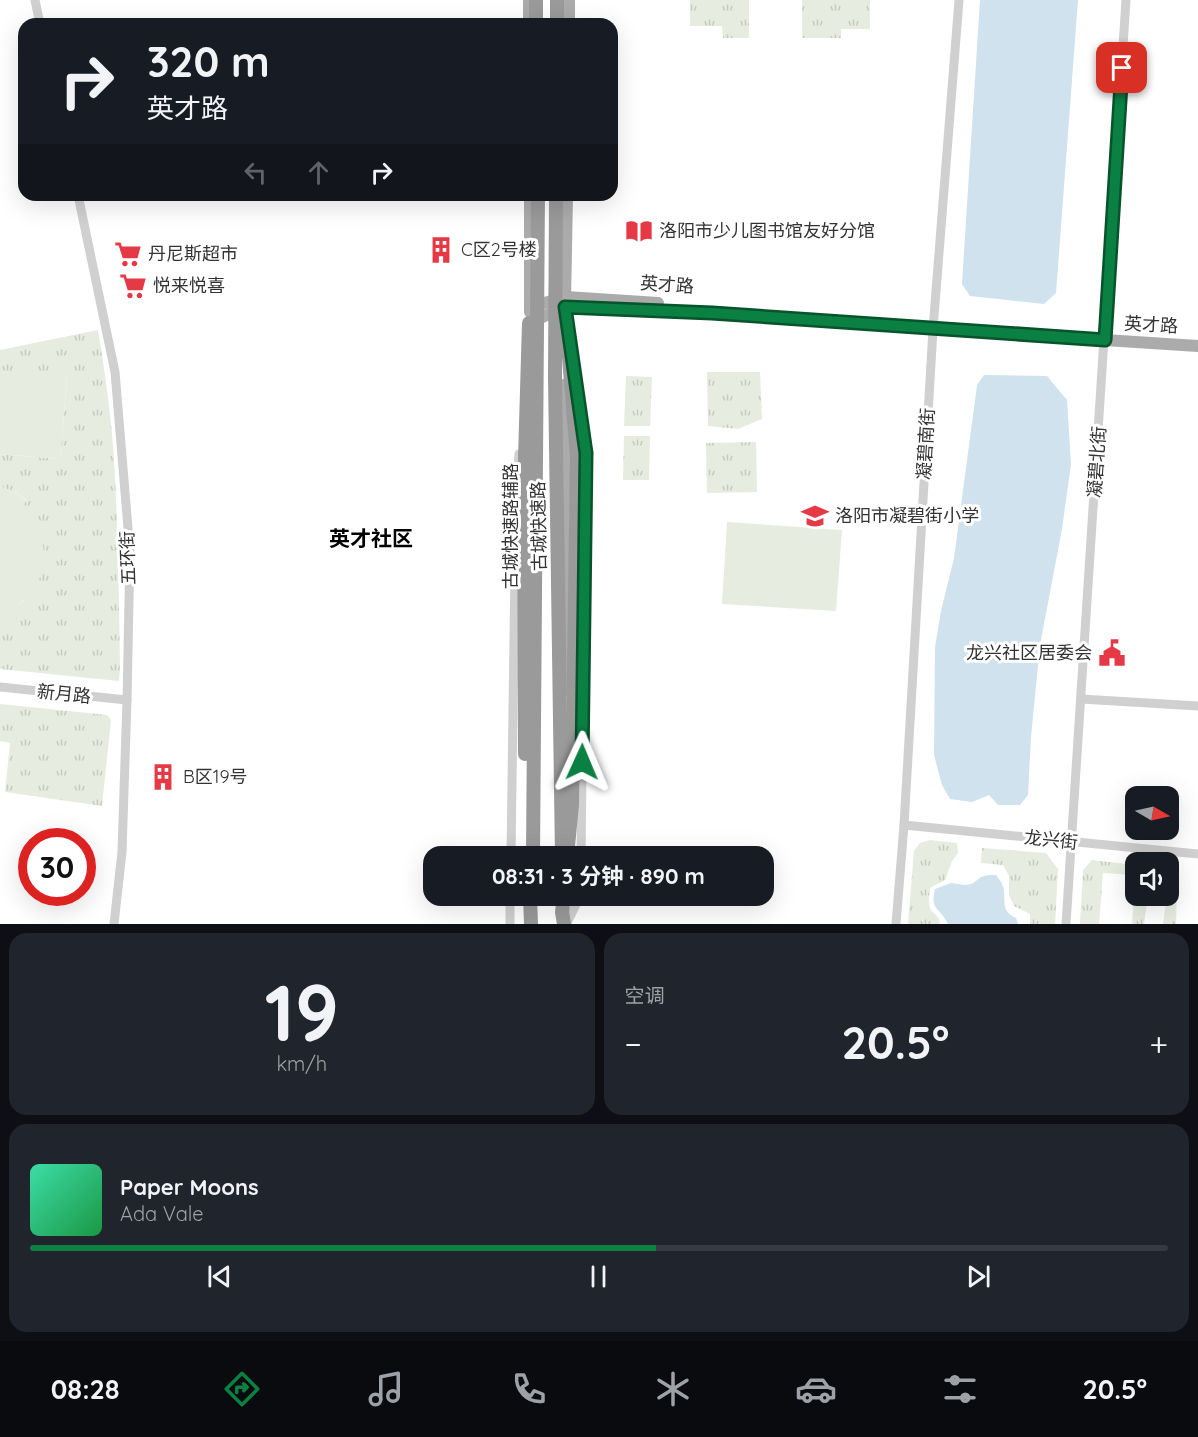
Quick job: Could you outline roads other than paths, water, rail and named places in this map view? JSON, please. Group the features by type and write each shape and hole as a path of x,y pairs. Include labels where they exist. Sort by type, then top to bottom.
{"highway":[{"path":"536,0 536,18"},
{"path":"556,0 556,18"},
{"name":"古城快速路","path":"533,846 538,201"},
{"name":"古城快速路","path":"556,201 555,378 562,846"},
{"path":"565,302 577,457 572,805 568,846"},
{"path":"527,846 524,492 530,323"},
{"path":"530,906 532,924"}],"main road":[{"path":"529,0 529,18"},
{"path":"569,0 569,18"},
{"name":"古城快速路辅路","path":"527,846 530,201"},
{"path":"567,201 565,302 567,846"},
{"name":"英才路","path":"530,323 565,302"},
{"name":"英才路","path":"530,307 565,302 933,326 1198,339"},
{"name":"英才路","path":"1105,336 1198,346"},
{"path":"525,924 528,906"}],"street":[{"path":"35,0 39,18"},
{"name":"凝碧南街","path":"896,924 904,825 933,326 959,0"},
{"name":"凝碧北街","path":"1066,924 1126,0"},
{"name":"五环街","path":"79,201 115,372 130,552 128,700 122,852 114,924"},
{"path":"565,302 586,453 581,846"},
{"path":"511,846 516,491 530,323"},
{"name":"新月路","path":"0,687 128,700"},
{"path":"1081,699 1198,706"},
{"name":"龙兴街","path":"904,825 1198,854"},
{"path":"510,906 510,924"},
{"path":"564,921 574,906"}],"water":[{"path":"980,0 1078,0 1056,293 1044,304 970,296 962,284"},
{"path":"984,375 1047,376 1067,400 1071,464 1062,529 1040,645 1028,795 1020,805 998,805 989,795 972,802 950,799 942,785 934,755 935,647 954,558 977,385"},
{"path":"988,875 996,875 1001,882 1004,889 1005,907 1010,915 1016,918 1018,924 948,924 936,908 935,889 951,883 972,884"}],"place":[{"name":"洛阳市少儿图书馆友好分馆","path":"639,231"},
{"name":"C区2号楼","path":"441,250"},
{"name":"丹尼斯超市","path":"128,254"},
{"name":"悦来悦喜","path":"133,286"},
{"name":"洛阳市凝碧街小学","path":"815,516"},
{"name":"龙兴社区居委会","path":"1112,653"},
{"name":"B区19号","path":"163,777"}],"district":[{"name":"英才社区","path":"371,539"}]}
